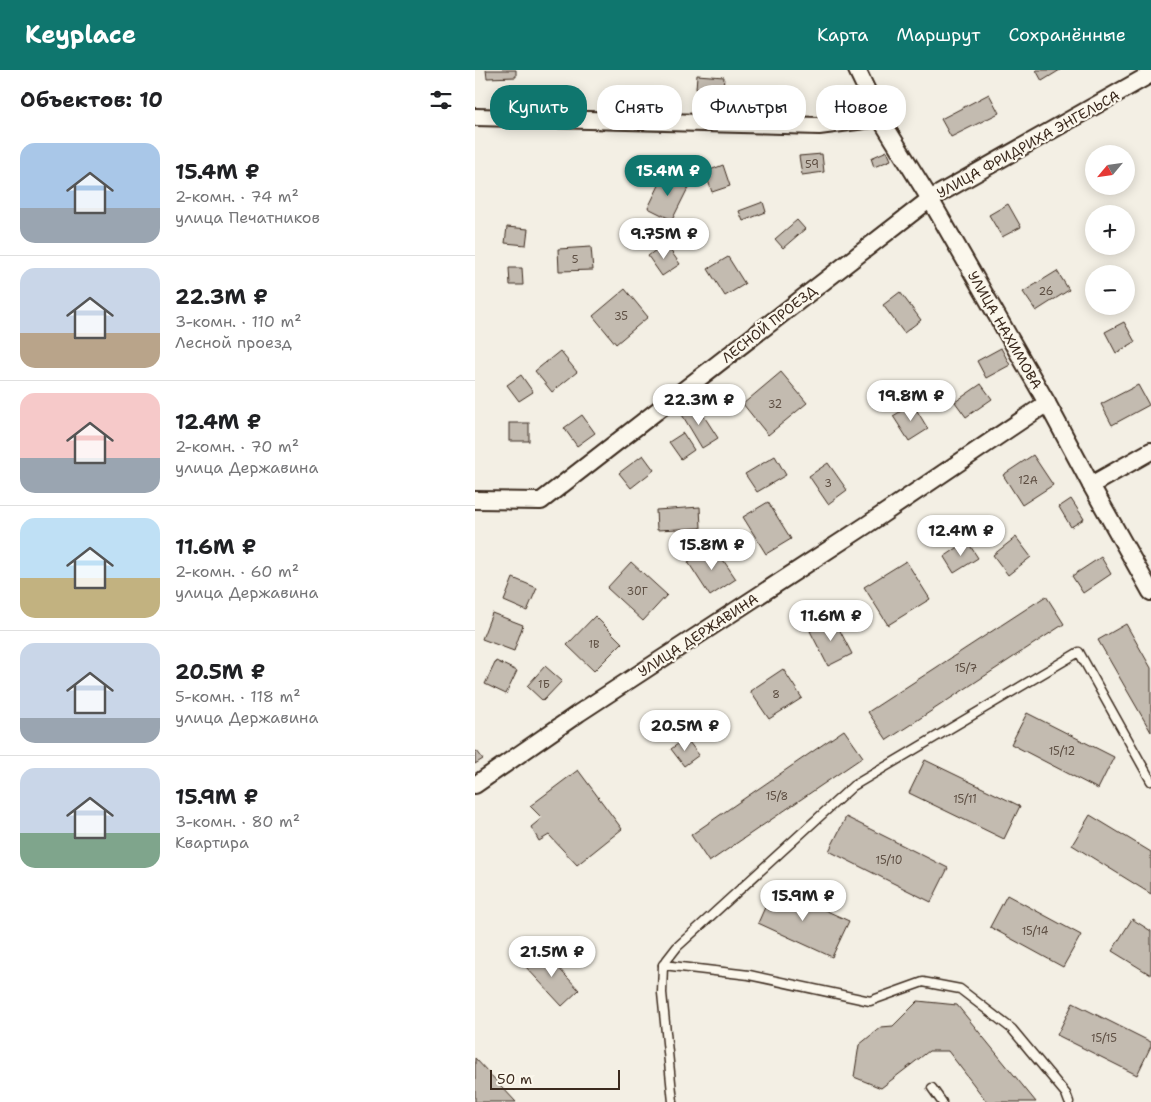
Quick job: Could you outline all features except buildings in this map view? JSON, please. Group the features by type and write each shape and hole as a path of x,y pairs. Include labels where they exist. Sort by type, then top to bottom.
{"street":[{"name":"УЛИЦА НАХИМОВА","path":"857,70 864,85"},
{"name":"УЛИЦА ФРИДРИХА ЭНГЕЛЬСА","path":"930,199 1151,74"},
{"path":"475,118 816,126"},
{"name":"УЛИЦА НАХИМОВА","path":"887,130 930,199 1047,403 1151,592"},
{"name":"ЛЕСНОЙ ПРОЕЗД","path":"475,500 541,501 930,199"},
{"name":"УЛИЦА ДЕРЖАВИНА","path":"475,786 579,713 869,524 1047,403"},
{"path":"1091,485 1151,451"}],"lane":[{"path":"673,1102 662,993 663,965 677,947 853,786 1079,652 1151,781"},
{"path":"663,965 749,975 870,1001 923,982 960,989 1011,1029 1066,1094 1069,1102"},
{"path":"931,1088 942,1102"}]}
